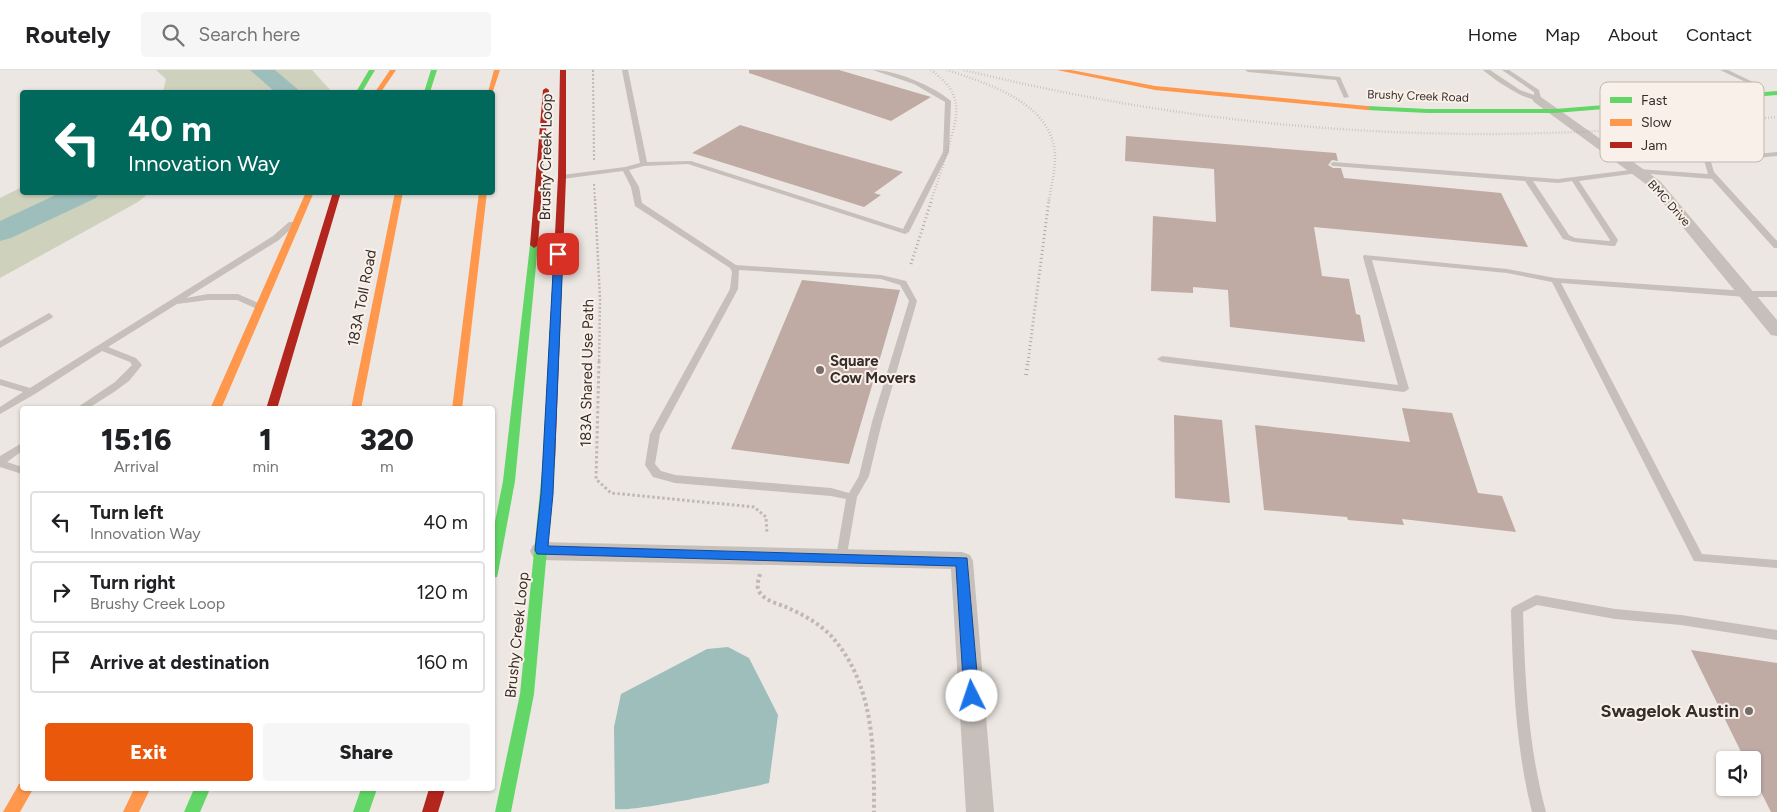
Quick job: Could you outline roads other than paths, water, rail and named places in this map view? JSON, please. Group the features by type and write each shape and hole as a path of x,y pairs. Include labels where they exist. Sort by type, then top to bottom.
{"main road":[{"path":"360,90 372,70"},
{"path":"379,90 393,70"},
{"path":"428,90 434,70"},
{"path":"492,90 497,70"},
{"path":"495,561 499,545 518,398 545,137 547,86 553,70"},
{"name":"Brushy Creek Loop","path":"503,812 527,694 547,494 562,177 563,70"},
{"name":"Brushy Creek Road","path":"1060,70 1155,88 1370,109 1488,112 1600,103"},
{"name":"Brushy Creek Road","path":"1104,70 1246,90 1346,98 1468,101 1538,99"},
{"path":"1764,83 1777,82"},
{"name":"Brushy Creek Road","path":"1764,94 1777,93"},
{"path":"216,406 309,195"},
{"path":"272,406 336,195"},
{"name":"183A Toll Road","path":"357,406 398,195"},
{"path":"457,406 482,195"},
{"path":"12,812 24,791"},
{"path":"131,812 141,791"},
{"path":"192,812 201,791"},
{"path":"361,812 368,791"},
{"path":"430,812 436,791"}],"street":[{"name":"BMC Drive","path":"1538,99 1554,105 1600,141"},
{"name":"BMC Drive","path":"1627,162 1655,184 1777,331"},
{"path":"541,550 962,561 980,812"}],"lane":[{"path":"625,70 644,164"},
{"path":"562,177 625,169 644,164 689,162 905,232 946,152 948,101 916,84 876,70"},
{"path":"1248,70 1338,78 1346,98"},
{"path":"1486,70 1518,91 1538,99 1537,91 1505,70"},
{"path":"1723,70 1750,82"},
{"path":"1764,155 1777,154"},
{"path":"1708,162 1711,173 1715,178 1777,246"},
{"path":"1333,164 1558,181 1638,171 1715,178"},
{"path":"625,169 635,187 638,204 734,267 881,277 904,282 913,301 877,422 864,476 852,497 842,557"},
{"path":"1526,178 1566,237 1574,240 1612,244 1614,240 1574,179"},
{"path":"0,412 276,238 300,217"},
{"path":"1162,359 1404,389 1368,257 1507,271 1555,280 1746,294 1777,294"},
{"path":"734,267 736,272 734,289 655,434 650,465 658,474 675,479 831,492 852,497"},
{"path":"1555,280 1698,558 1777,564"},
{"path":"175,302 208,297 238,297 260,307"},
{"path":"0,344 49,316"},
{"path":"84,406 131,374 137,365 133,360 101,348"},
{"path":"0,382 32,392"},
{"path":"97,406 102,394"},
{"path":"0,462 20,447"},
{"path":"0,462 20,470"},
{"path":"1539,812 1529,778 1519,712 1517,610 1536,600 1615,614 1681,620 1777,635"}],"water":[{"path":"728,647 749,658 778,715 769,783 665,804 615,809 614,727 621,694 707,649"}],"waterway":[{"path":"261,70 286,90"},
{"path":"0,232 80,195"}],"railway":[{"path":"931,70 949,87 956,105 952,136 931,201"},
{"path":"947,70 982,82 1017,99 1032,110 1044,124 1052,140 1055,159 1049,201"},
{"path":"964,70 1108,101 1180,112 1326,128 1473,134 1600,131"},
{"path":"1764,118 1777,117"},
{"path":"911,264 932,199"},
{"path":"1028,362 1049,199"},
{"path":"1026,375 1028,361"}],"place":[{"name":"Square Cow Movers","path":"820,370"},
{"name":"Swagelok Austin","path":"1749,711"}]}
